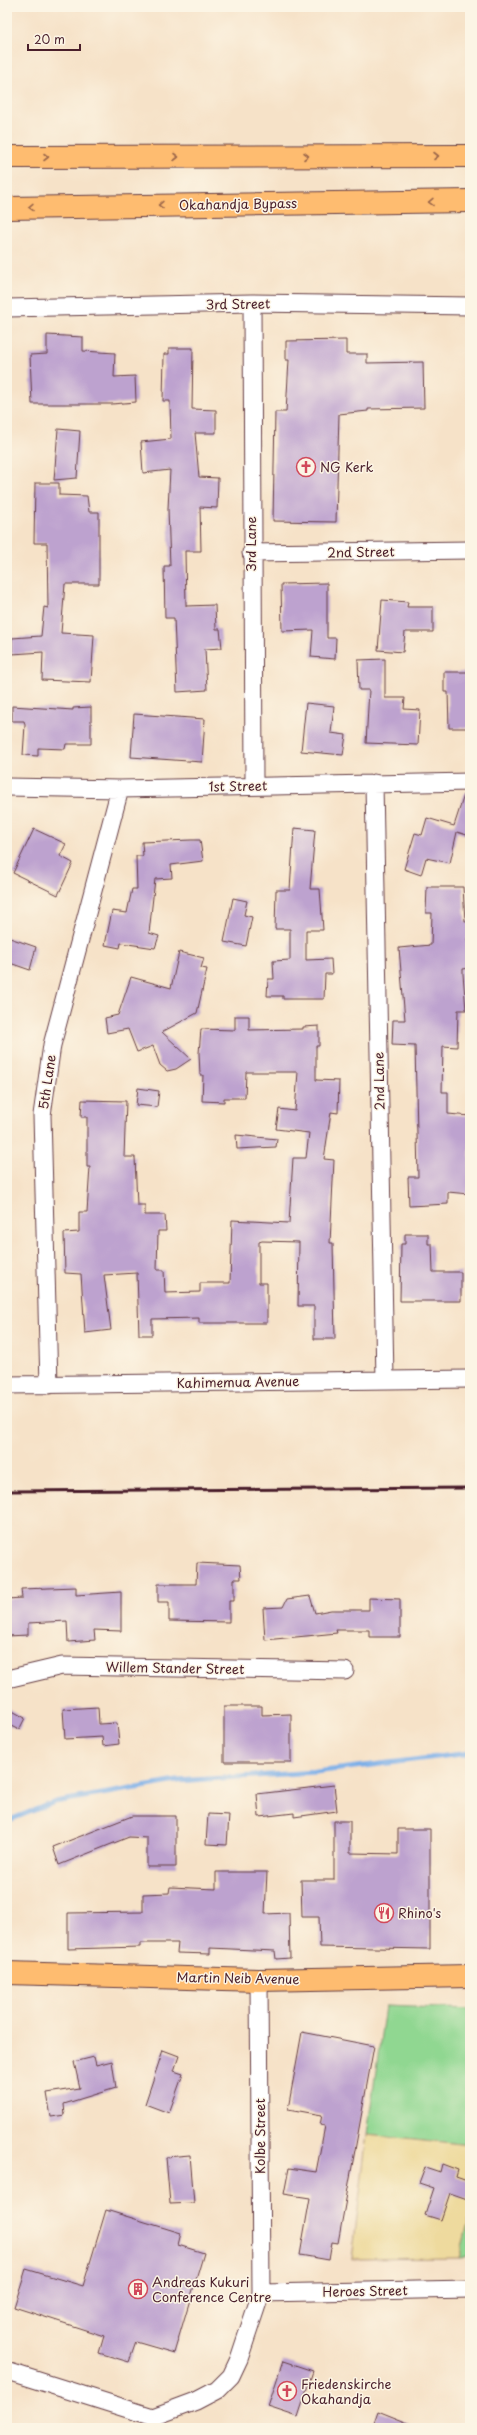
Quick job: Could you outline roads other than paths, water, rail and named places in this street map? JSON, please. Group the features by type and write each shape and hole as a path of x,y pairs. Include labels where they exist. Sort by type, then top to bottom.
{"main road":[{"path":"7,157 470,156"},
{"name":"Okahandja Bypass","path":"7,208 470,201"},
{"name":"Martin Neib Avenue","path":"7,1972 259,1980 470,1976"}],"street":[{"name":"3rd Street","path":"7,308 252,303 470,306"},
{"name":"3rd Lane","path":"252,303 251,553 254,785"},
{"name":"2nd Street","path":"251,553 470,550"},
{"name":"1st Street","path":"7,787 120,789 254,785 470,782"},
{"name":"2nd Lane","path":"374,783 385,1380"},
{"name":"5th Lane","path":"49,1385 42,1116 52,1045 120,789"},
{"name":"Kahimemua Avenue","path":"7,1385 470,1379"},
{"name":"Willem Stander Street","path":"7,1680 62,1666 345,1671"},
{"name":"Kolbe Street","path":"7,2371 153,2417 196,2401 217,2390 231,2376 239,2359 261,2293 259,1980"},
{"name":"Heroes Street","path":"261,2293 470,2289"}],"waterway":[{"path":"7,1821 55,1802 177,1781 315,1772 470,1753"}],"railway":[{"path":"7,1491 470,1488"}],"place":[{"name":"NG Kerk","path":"306,467"},
{"name":"Rhino's","path":"384,1913"},
{"name":"Andreas Kukuri Conference Centre","path":"138,2289"},
{"name":"Friedenskirche Okahandja","path":"287,2391"}]}
